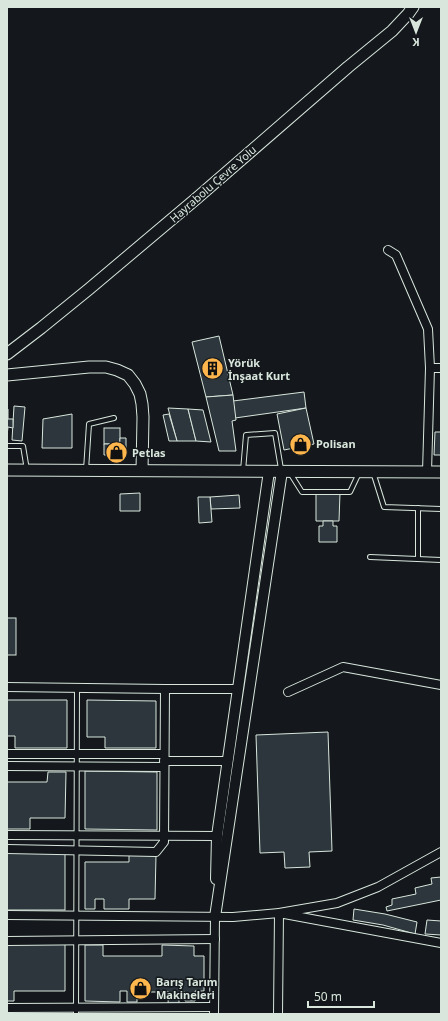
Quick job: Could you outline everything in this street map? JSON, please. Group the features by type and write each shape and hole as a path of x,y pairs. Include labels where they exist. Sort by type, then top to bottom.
{"main road":[{"name":"Hayrabolu Çevre Yolu","path":"7,354 89,289 197,198 348,67 392,31 413,7"},
{"path":"7,375 89,367 106,367 128,375 140,394 142,404 142,470"},
{"path":"7,470 441,472"}],"street":[{"path":"388,250 396,255 428,329 430,368 427,472"},
{"path":"430,368 441,368"},
{"path":"7,1008 76,1011 214,1011 217,836 269,471"},
{"path":"215,917 285,471"},
{"path":"288,692 343,667 441,685"},
{"path":"7,686 238,689"},
{"path":"7,849 156,852 164,842 165,689"},
{"path":"7,754 77,754 164,761"},
{"path":"7,766 77,766 164,761 228,761"},
{"path":"7,835 217,836"},
{"path":"7,915 233,917 279,913 337,903 378,888 441,852"},
{"path":"279,913 441,943"},
{"path":"278,1014 279,913"},
{"path":"7,941 215,939"}],"lane":[{"path":"86,470 89,424 114,418"},
{"path":"242,471 246,435 275,433 285,471 302,492 350,492 359,472"},
{"path":"7,446 23,446 27,470"},
{"path":"373,472 384,507 441,509"},
{"path":"418,508 418,559"},
{"path":"370,557 441,560"},
{"path":"76,1011 77,688"}],"building":[{"name":"Yörük İnşaat Kurt","path":"219,336 233,395 206,397 192,342"},
{"path":"304,392 306,408 235,418 233,401"},
{"path":"233,395 236,420 232,421 236,451 219,451 206,397"},
{"path":"14,406 25,407 22,441 12,440"},
{"path":"168,408 188,409 196,441 177,441"},
{"path":"306,408 314,444 284,450 277,414"},
{"path":"7,409 8,419 13,419 13,428 8,427 7,436"},
{"path":"188,409 203,410 211,442 196,441"},
{"path":"72,414 72,448 42,448 43,419"},
{"path":"169,414 177,441 169,441 163,415"},
{"path":"104,428 120,428 120,444 104,444"},
{"path":"435,432 441,432 441,455 434,455"},
{"path":"120,438 126,438 126,454 119,454"},
{"path":"104,444 120,444 119,455 104,455"},
{"path":"316,492 340,493 339,521 316,521"},
{"path":"140,493 140,511 120,511 120,494"},
{"path":"239,495 240,508 211,509 210,497"},
{"path":"198,497 210,497 212,522 199,523"},
{"path":"323,521 333,521 333,526 337,526 337,542 319,542 319,526 323,526"},
{"path":"7,618 16,618 16,655 7,655"},
{"path":"7,700 67,700 67,748 15,748 15,736 7,736"},
{"path":"87,700 156,701 156,748 105,748 105,737 87,737"},
{"path":"328,732 332,851 309,852 310,867 285,868 284,852 260,853 256,735"},
{"path":"85,771 157,772 157,830 85,829"},
{"path":"48,772 66,772 65,818 30,818 30,829 7,829 7,782 47,782"},
{"path":"7,853 65,853 65,910 7,910"},
{"path":"129,855 156,855 155,899 129,899 129,909 104,909 104,899 95,899 95,909 85,909 85,862 129,862"},
{"path":"441,877 441,900 387,911 386,907 392,905 392,899 416,894 415,888 432,884 431,878"},
{"path":"354,909 385,914 417,922 415,934 383,925 353,920"},
{"path":"427,920 441,921 441,935 425,934"},
{"path":"7,943 65,943 65,991 14,991 14,1001 7,1001"},
{"path":"85,945 103,945 103,956 162,956 162,945 194,946 194,956 204,956 204,991 195,991 195,1001 185,1001 185,992 179,992 179,1003 168,1003 169,992 137,992 137,1002 127,1002 127,991 120,991 120,1002 85,1001"}],"place":[{"name":"Yörük İnşaat Kurt","path":"212,369"},
{"name":"Polisan","path":"301,444"},
{"name":"Petlas","path":"117,453"},
{"name":"Barış Tarım Makineleri","path":"140,988"}]}
